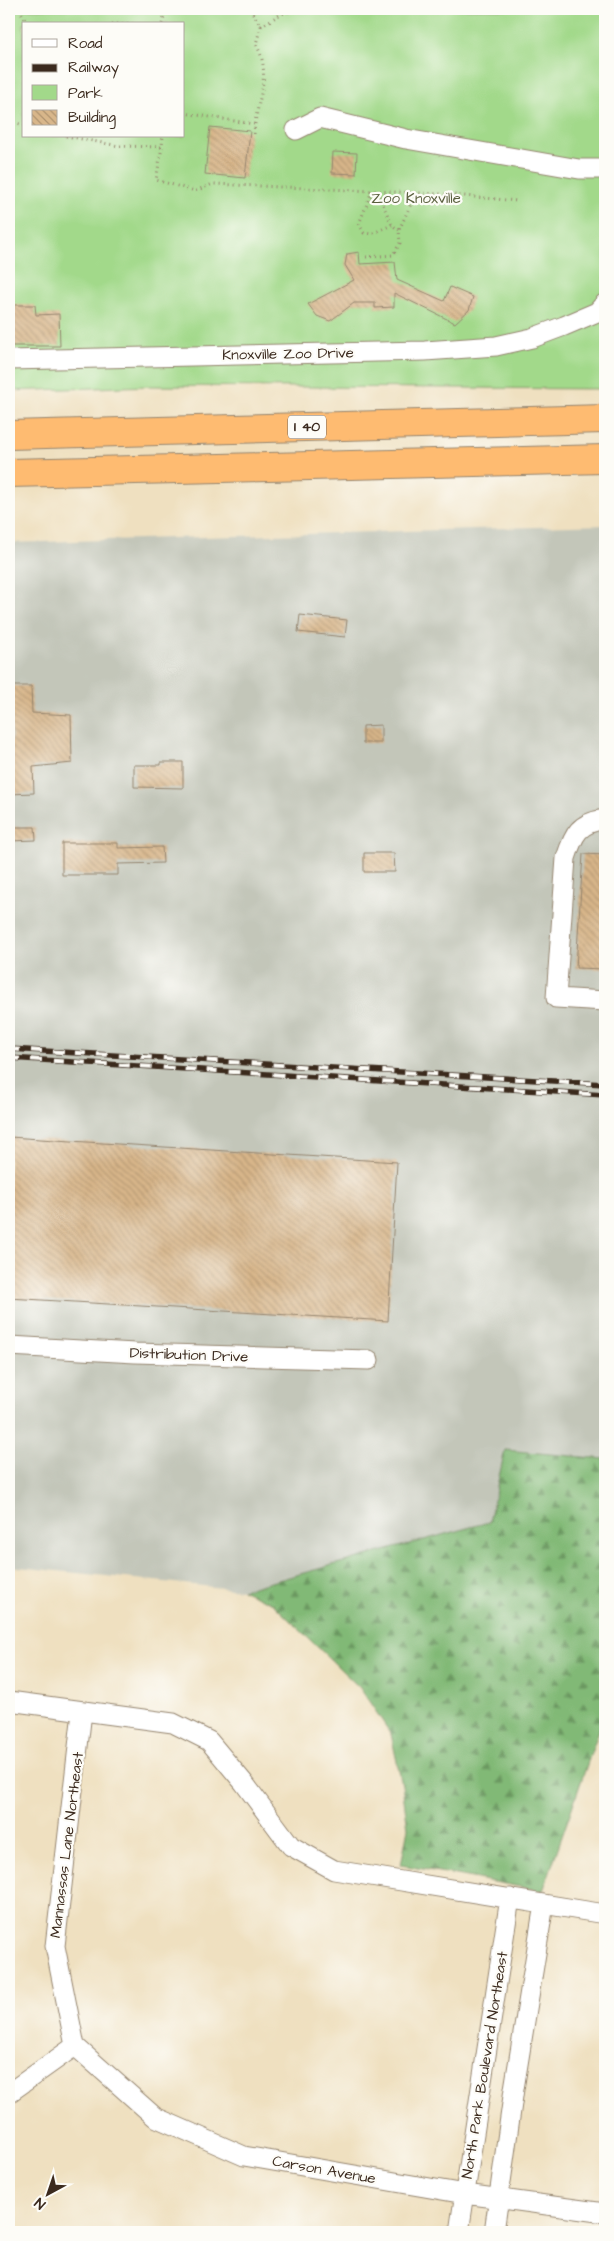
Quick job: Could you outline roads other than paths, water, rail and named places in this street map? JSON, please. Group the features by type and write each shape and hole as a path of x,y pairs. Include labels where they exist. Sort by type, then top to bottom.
{"highway":[{"name":"I 40","path":"9,435 605,419"},
{"path":"9,473 605,459"}],"street":[{"path":"296,130 320,118 416,141 579,169 605,169"},
{"name":"Knoxville Zoo Drive","path":"9,360 425,351 496,346 532,338 564,326 597,312 605,303"},
{"path":"605,819 588,822 580,829 571,840 566,858 556,998 605,1001"},
{"name":"Distribution Drive","path":"9,1346 135,1353 369,1360"},
{"path":"9,1701 82,1712 173,1722 209,1741 244,1783 291,1846 334,1870 605,1914"},
{"name":"Mannassas Lane Northeast","path":"75,2046 55,1946 82,1712"},
{"name":"North Park Boulevard Northeast","path":"459,2232 510,1898"},
{"path":"494,2232 514,2089 544,1904"},
{"path":"9,2093 75,2046"},
{"name":"Carson Avenue","path":"75,2046 154,2118 244,2156 465,2194 605,2213"}],"railway":[{"path":"9,1049 605,1084"},
{"path":"9,1058 605,1095"}],"park label":[{"name":"Zoo Knoxville","path":"416,198"}]}
